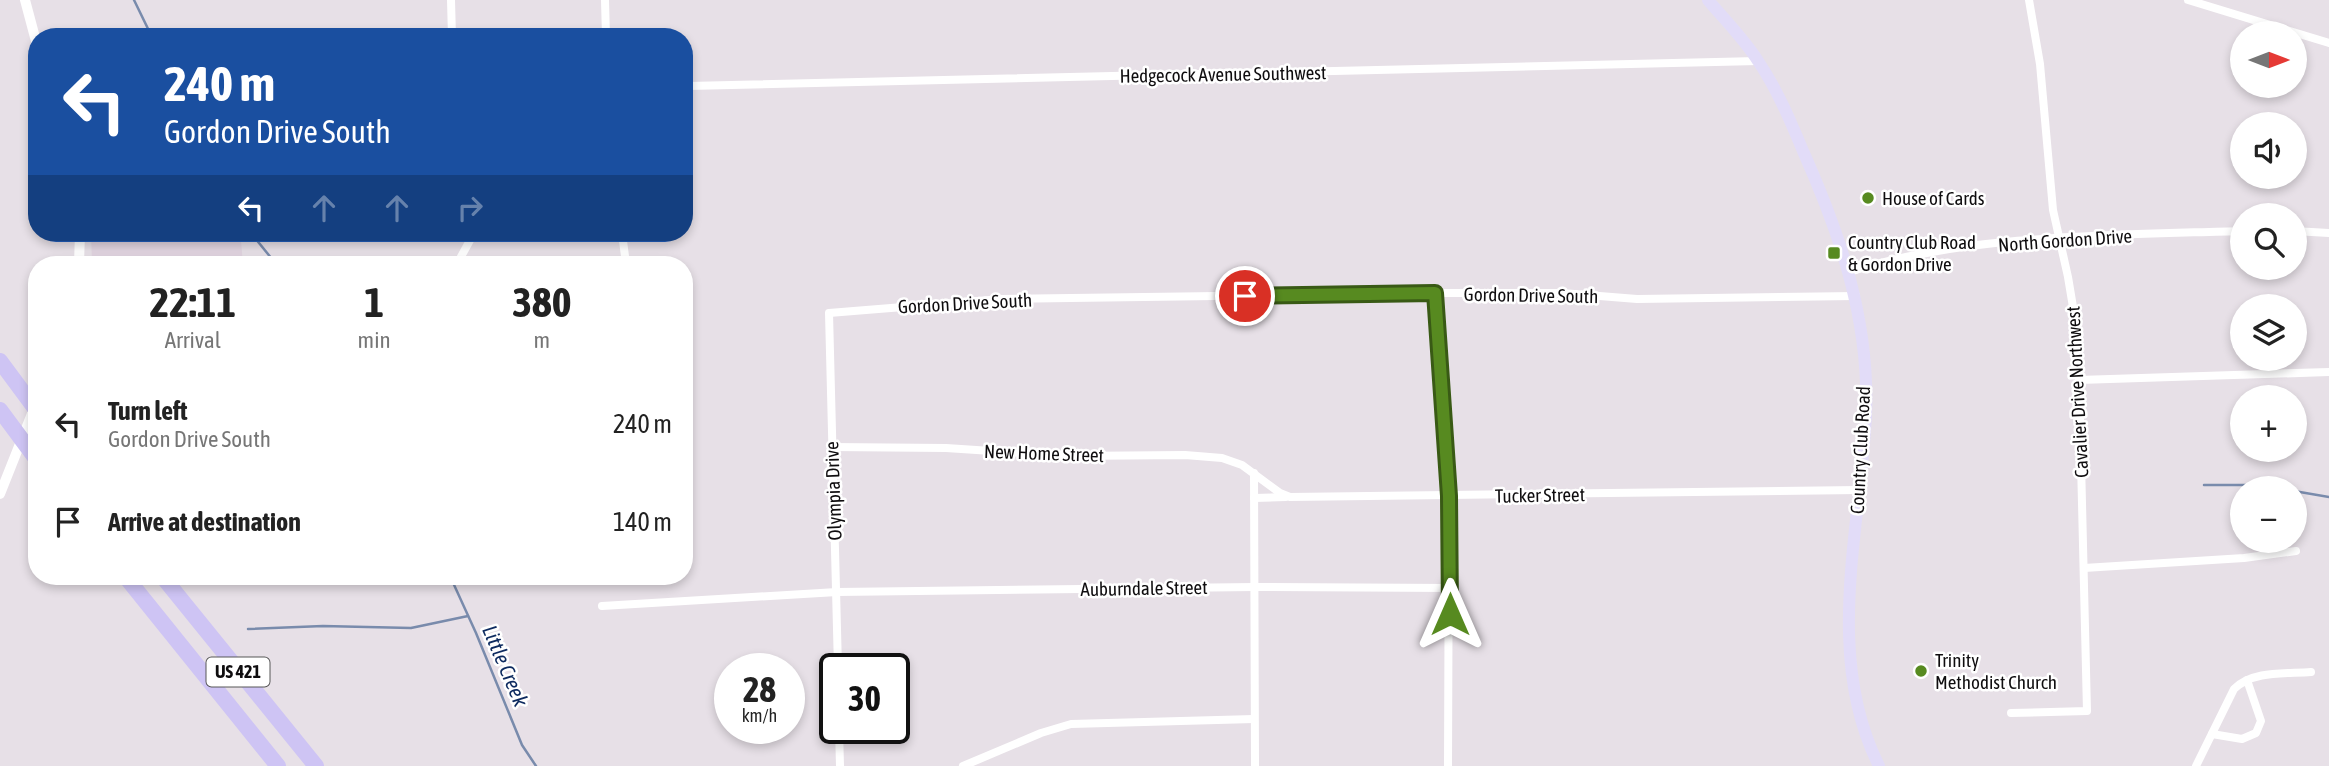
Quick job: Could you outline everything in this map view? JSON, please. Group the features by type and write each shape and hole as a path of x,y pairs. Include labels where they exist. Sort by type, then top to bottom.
{"highway":[{"path":"0,361 28,399"},
{"path":"0,410 28,448"},
{"name":"US 421","path":"132,585 278,766"},
{"name":"US 421","path":"169,585 316,766"}],"main road":[{"name":"Country Club Road","path":"1707,0 1758,61 1781,100 1810,165 1856,296 1864,358 1866,415 1849,612 1849,653 1864,730 1879,766"}],"street":[{"path":"24,0 32,28"},
{"path":"451,0 452,28"},
{"path":"605,0 606,28"},
{"name":"Cavalier Drive Northwest","path":"2011,713 2087,711 2076,317 2053,210 2040,64 2029,0"},
{"path":"2189,0 2329,43"},
{"name":"Hedgecock Avenue Southwest","path":"693,86 1758,61"},
{"name":"North Gordon Drive","path":"1849,272 1873,264 1933,253 2018,242 2230,232"},
{"path":"2307,232 2329,233"},
{"path":"1435,293 1449,496 1451,588 1448,766"},
{"name":"Gordon Drive South","path":"829,313 991,299 1435,293 1562,293 1637,299 1856,296"},
{"name":"Olympia Drive","path":"829,313 838,653"},
{"path":"2079,380 2329,372"},
{"path":"0,494 28,424"},
{"name":"New Home Street","path":"831,447 946,448 1069,456 1185,455 1222,458 1242,465 1254,473"},
{"path":"1254,473 1280,493 1290,497"},
{"path":"1254,473 1255,766"},
{"name":"Tucker Street","path":"1254,498 1859,490"},
{"path":"2084,569 2280,553"},
{"name":"Auburndale Street","path":"602,606 837,592 1255,587 1451,588"},
{"path":"2196,766 2234,690 2247,680 2264,676 2311,672"},
{"path":"2212,734 2242,739 2256,733 2261,722 2247,680"},
{"path":"963,766 1041,733 1071,724 1254,719"},
{"path":"839,744 840,766"}],"shaded area":[{"path":"91,242 241,242 242,256 92,256"}],"waterway":[{"name":"Little Creek","path":"134,0 148,28"},
{"name":"Little Creek","path":"258,242 270,256"},
{"path":"2204,485 2230,485"},
{"path":"2307,493 2329,497"},
{"name":"Little Creek","path":"454,585 522,745 536,766"},
{"path":"248,629 323,626 411,628 468,616"}],"place":[{"name":"House of Cards","path":"1868,198"},
{"name":"Country Club Road & Gordon Drive","path":"1834,253"},
{"name":"Trinity Methodist Church","path":"1921,671"}],"route":[{"path":"1245,296 1435,293 1449,496 1450,614"}]}
